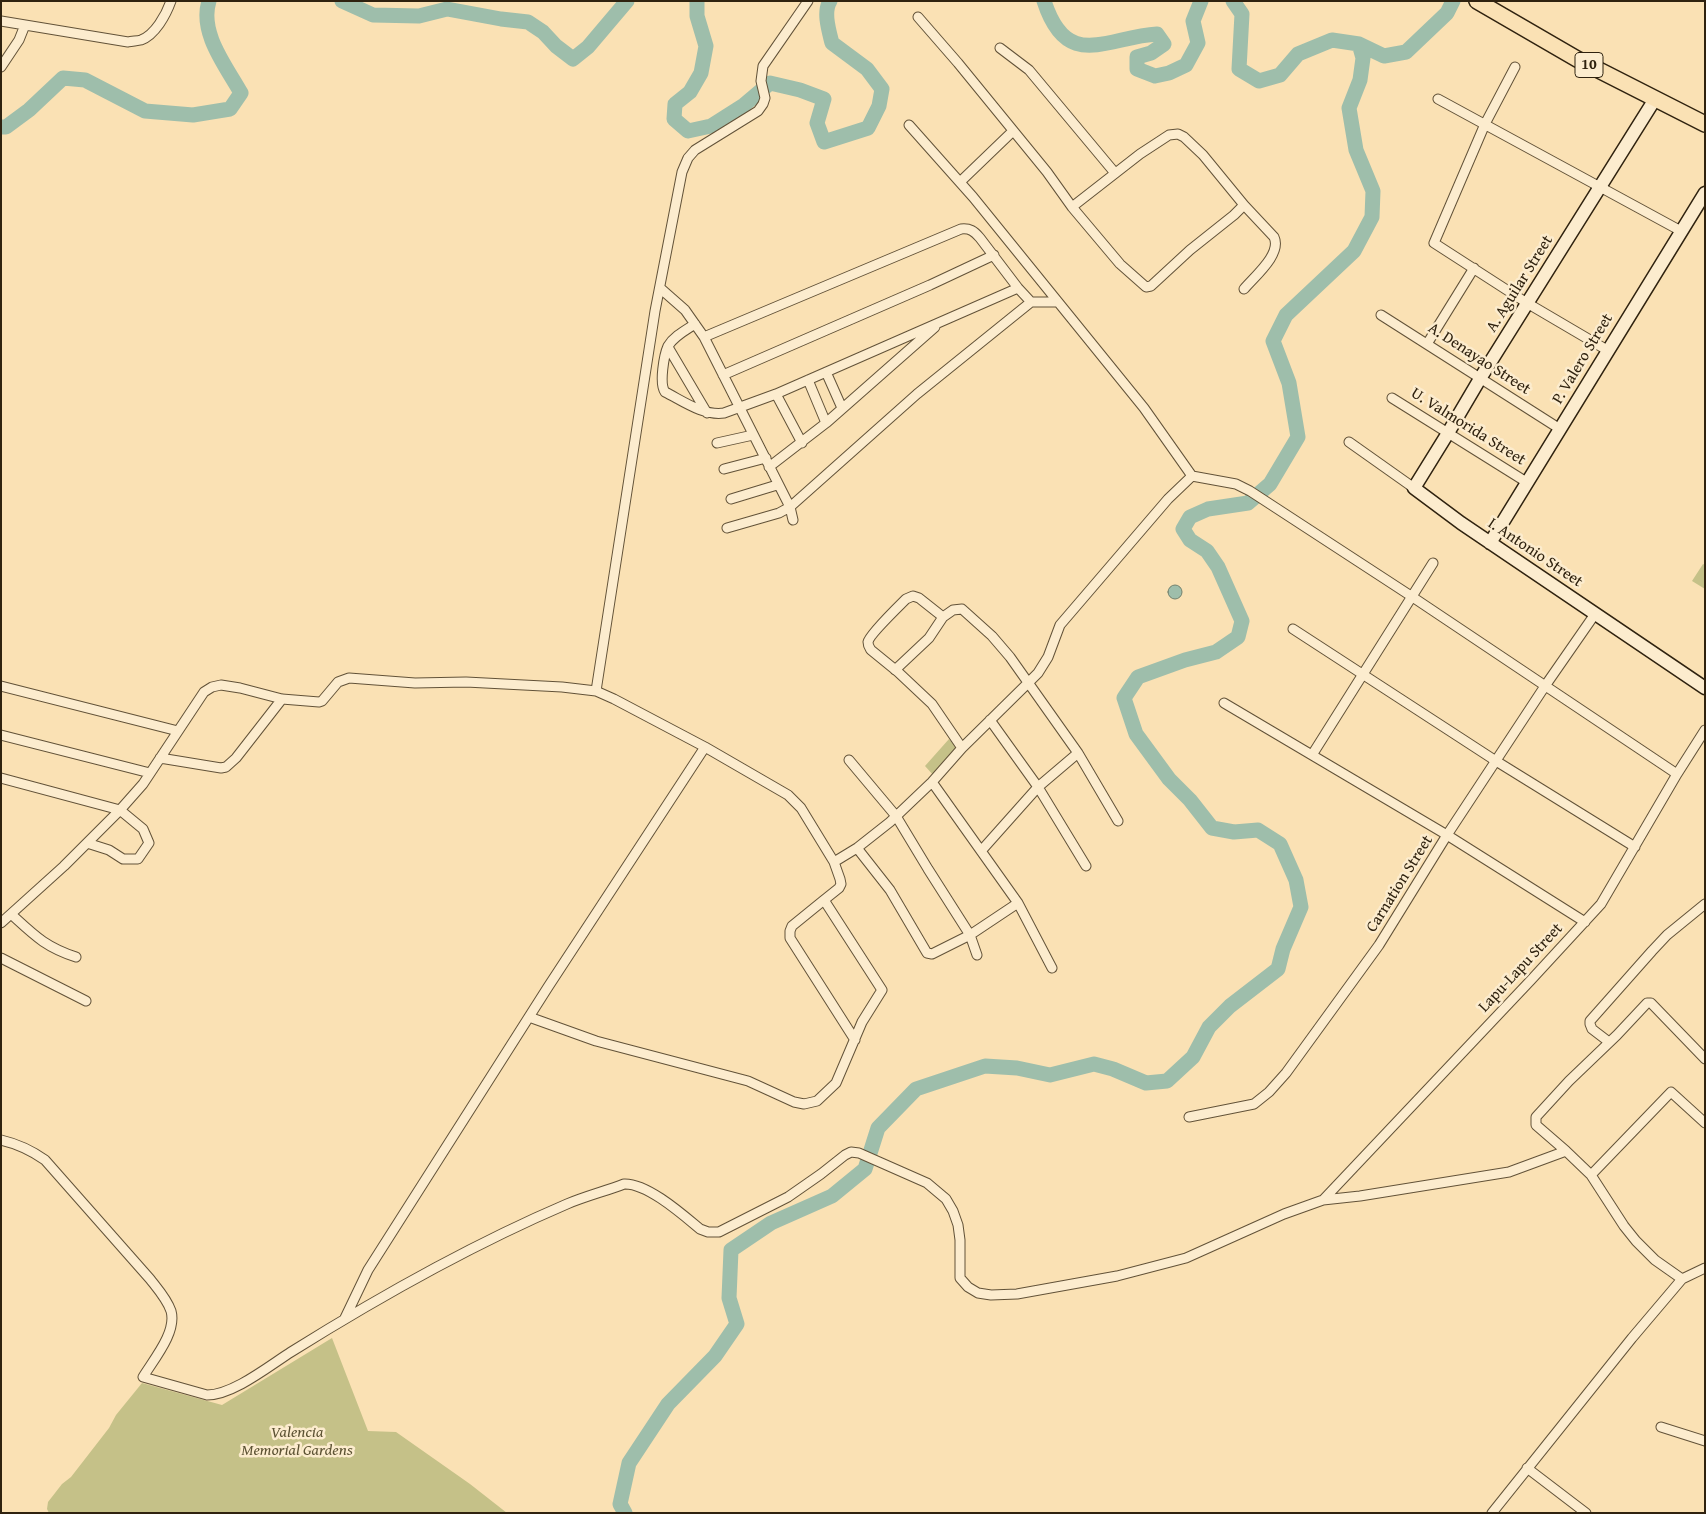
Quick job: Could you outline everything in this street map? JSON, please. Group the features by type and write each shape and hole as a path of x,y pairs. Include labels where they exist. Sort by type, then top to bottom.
{"highway":[{"name":"10","path":"1476,1 1492,5 1577,59 1705,124"}],"street":[{"path":"1,21 128,42 140,40 150,35 167,12 171,1"},
{"path":"596,691 660,288 682,172 688,158 695,150 758,111 764,104 765,98 761,81 763,66 808,1"},
{"path":"918,17 1120,264 1146,287 1151,286 1190,250 1244,205"},
{"path":"1,67 19,40 25,25"},
{"path":"1000,48 1029,70 1115,173"},
{"path":"1515,68 1484,124 1434,243 1527,303 1607,350"},
{"path":"1438,99 1681,231"},
{"name":"A. Aguilar Street","path":"1414,488 1448,434 1480,377 1601,187 1654,99"},
{"path":"909,125 960,182 1144,408 1192,476 1236,484 1267,501 1677,774"},
{"path":"960,182 1013,131"},
{"path":"1072,207 1169,134 1178,134 1184,137 1203,155 1244,205 1274,237 1277,243 1274,254 1244,289"},
{"name":"P. Valero Street","path":"1490,543 1705,193"},
{"path":"704,337 967,228 974,231 1031,302"},
{"path":"722,375 930,285 994,255"},
{"path":"1427,344 1474,268"},
{"path":"660,288 685,310 704,337 777,485 790,507 793,520"},
{"path":"695,324 677,336 668,347 662,378 663,389 665,392 707,413 724,413 776,394 1018,288"},
{"path":"727,528 774,515 790,507 917,394 1031,302 1058,302"},
{"name":"A. Denayao Street","path":"1381,314 1560,429"},
{"path":"724,469 767,463 802,443 943,320"},
{"path":"668,347 707,413"},
{"path":"826,372 842,408"},
{"path":"808,380 826,423"},
{"path":"776,394 802,443"},
{"name":"U. Valmorida Street","path":"1392,398 1528,482"},
{"path":"718,443 753,435"},
{"name":"I. Antonio Street","path":"1349,442 1490,543 1705,688"},
{"path":"834,862 858,848 896,816 932,782 962,748 1028,683 1048,657 1060,626 1168,498 1192,476"},
{"path":"731,499 777,485"},
{"path":"1312,755 1433,563"},
{"path":"943,617 913,596 906,599 868,641 869,647 932,704 962,748"},
{"path":"895,670 929,638 943,617 959,608 965,611 1010,657 1078,753 1118,821"},
{"name":"Carnation Street","path":"1189,1117 1254,1104 1269,1092 1286,1073 1379,945 1447,835 1595,614"},
{"path":"1293,629 1361,675 1635,847"},
{"path":"1,923 120,810 150,773 204,692 212,687 221,685 282,699 319,702 338,682 348,678 415,683 466,682 505,684 596,691 705,747 788,795 801,808 834,862 841,884 839,888 792,926 790,938 855,1040"},
{"path":"1,686 178,731"},
{"path":"160,758 221,768 226,767 236,758 282,699"},
{"path":"1224,703 1447,835 1585,922"},
{"path":"990,720 1038,787 1086,866"},
{"name":"Lapu-Lapu Street","path":"1323,1200 1585,922 1607,896 1677,774 1705,730"},
{"path":"1,735 150,773"},
{"path":"345,1318 368,1270 529,1017 705,747"},
{"path":"981,851 1038,787 1078,753"},
{"path":"849,760 896,816 970,935 977,955"},
{"path":"1,778 120,810 143,829 149,843 138,860 123,859 109,850 87,843"},
{"path":"932,782 1018,902 1052,968"},
{"path":"858,848 890,890 927,953 932,954 970,935 1018,902"},
{"path":"529,1017 596,1041 748,1081 794,1102 804,1104 818,1101 836,1084 862,1022 882,990 824,900"},
{"path":"1610,1042 1592,1029 1590,1021 1667,935 1703,906"},
{"path":"10,914 34,936 55,950 76,957"},
{"path":"1,958 86,1001"},
{"path":"1682,1279 1655,1260 1636,1241 1591,1175 1536,1124 1536,1117 1641,1009 1650,1003 1705,1059"},
{"path":"1591,1175 1671,1092 1705,1123"},
{"path":"1,1140 16,1143 33,1151 45,1160 166,1299 171,1310 171,1331 143,1377 207,1394 215,1394 240,1384 345,1318 479,1245 569,1203 624,1184 632,1184 656,1196 700,1228 708,1232 719,1232 788,1197 845,1155 851,1152 859,1153 927,1183 946,1199 958,1225 960,1278 968,1287 978,1293 991,1295 1017,1294 1117,1276 1186,1258 1284,1214 1323,1200 1360,1196 1509,1172 1566,1151"},
{"path":"1492,1513 1632,1338 1682,1279 1705,1268"},
{"path":"1661,1427 1705,1441"},
{"path":"1527,1468 1586,1513"}],"green space":[{"path":"1703,564 1705,565 1705,589 1692,581"},
{"path":"949,739 958,749 934,776 925,766"},
{"name":"Valencia Memorial Gardens","path":"332,1338 368,1431 396,1432 470,1484 507,1513 49,1513 47,1509 48,1502 62,1484 71,1477 142,1383 222,1405"}],"shaded area":[{"path":"1175,585 1180,587 1182,592 1180,597 1175,599 1170,597 1168,592 1170,587"}],"waterway":[{"path":"1,127 6,127 29,110 63,78 85,80 145,111 193,115 230,109 241,93 211,37 207,13 209,1"},
{"path":"342,1 373,15 419,16 447,9 528,22 543,32 556,46 573,59 588,47 627,1"},
{"path":"697,1 697,16 706,46 701,73 690,92 675,104 674,119 688,131 711,126 744,105 770,83 800,90 824,99 817,123 824,142 868,128 879,106 882,89 867,69 832,43 827,16 830,1"},
{"path":"1044,1 1053,23 1064,37 1076,43 1090,45 1105,44 1138,36 1157,34 1164,44 1151,53 1137,57 1137,69 1155,76 1169,73 1186,65 1198,43 1193,21 1201,1"},
{"path":"1233,1 1242,14 1239,69 1259,81 1280,75 1298,54 1332,40 1359,44 1384,56 1406,52 1447,13 1453,1"},
{"path":"625,1513 620,1504 629,1463 668,1404 715,1356 737,1324 729,1298 731,1250 771,1223 832,1196 865,1169 878,1128 916,1089 985,1066 1017,1068 1050,1075 1094,1064 1113,1069 1146,1083 1167,1081 1193,1057 1209,1027 1230,1006 1278,969 1283,949 1301,907 1296,880 1280,844 1258,830 1234,832 1212,828 1190,800 1169,779 1136,734 1124,698 1138,677 1185,660 1216,652 1238,637 1242,621 1218,567 1207,551 1190,540 1183,529 1190,517 1208,509 1248,503 1270,484 1298,437 1289,383 1273,341 1286,315 1354,251 1372,217 1373,191 1356,150 1349,108 1360,80 1363,58 1359,44"}]}
